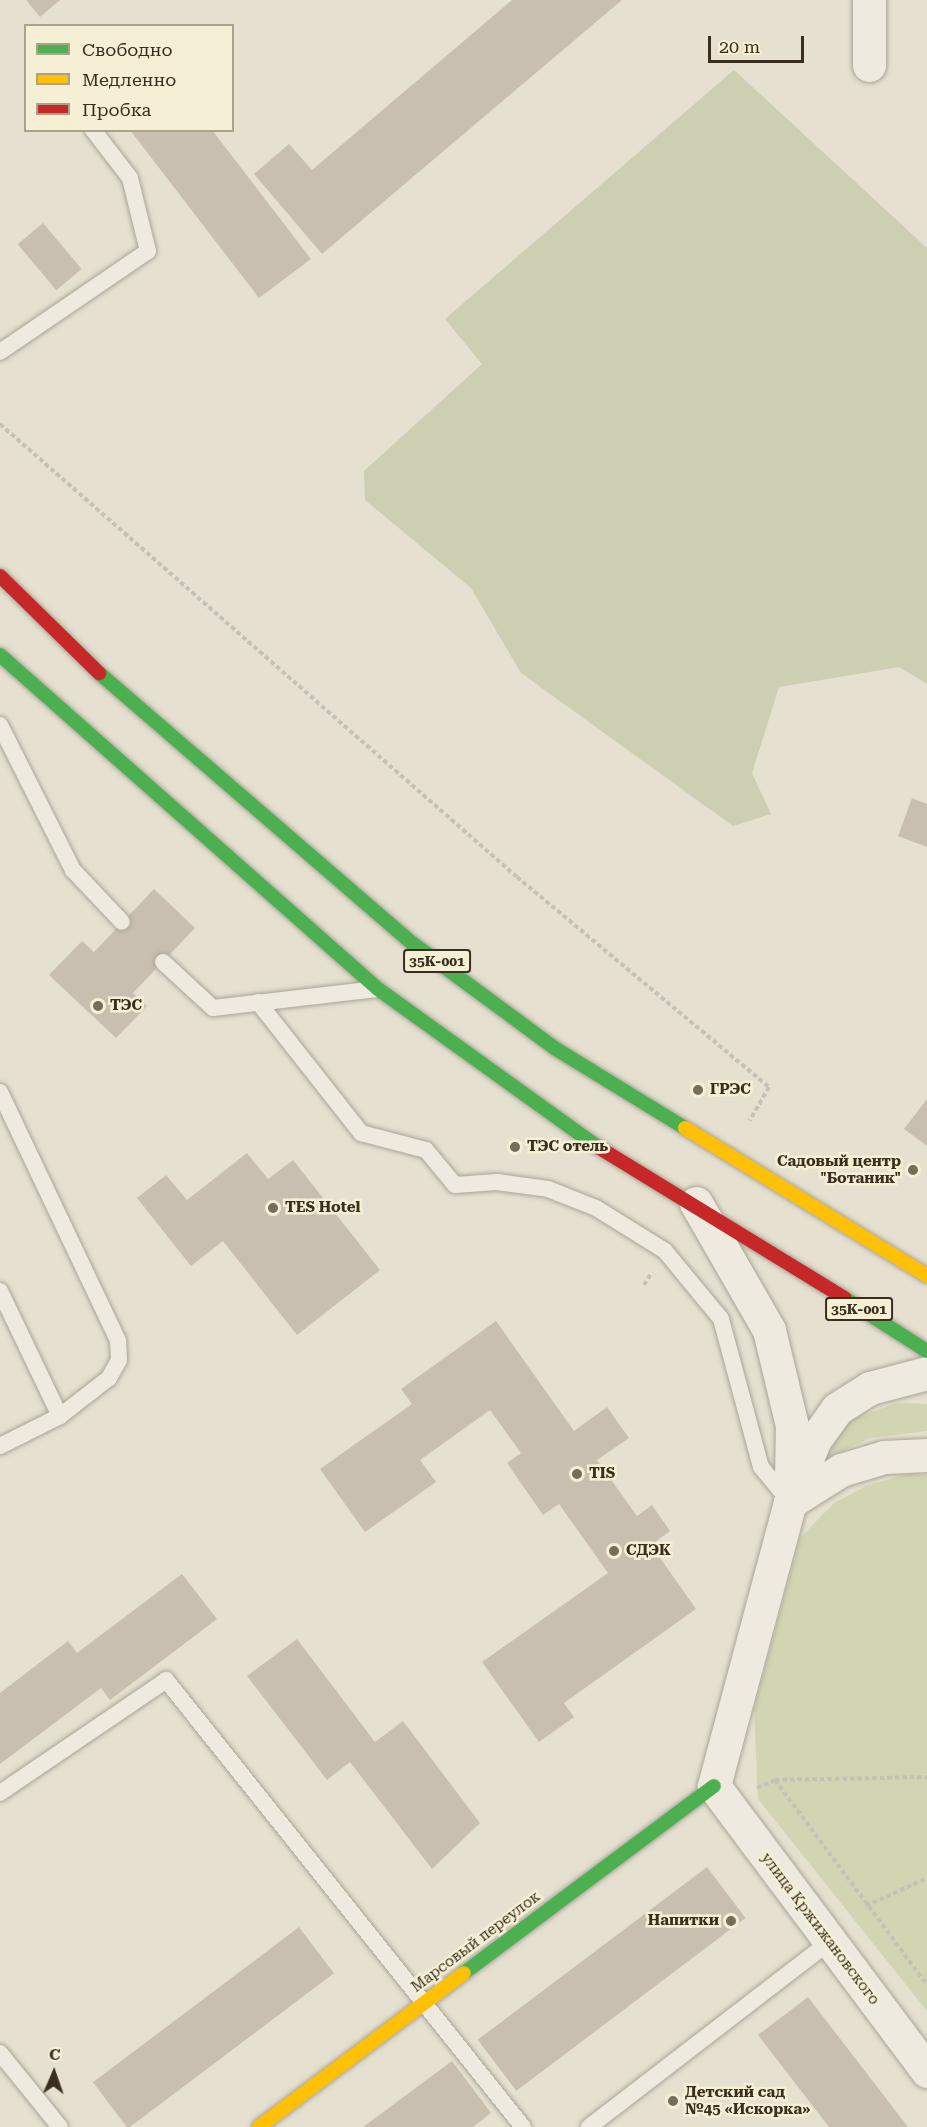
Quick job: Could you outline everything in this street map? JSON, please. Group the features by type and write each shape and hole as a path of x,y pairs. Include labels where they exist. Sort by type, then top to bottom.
{"main road":[{"name":"35К-001","path":"0,576 117,691 412,943 556,1049 927,1276"},
{"name":"35К-001","path":"0,655 378,989 573,1133 696,1203 927,1351"},
{"name":"Марсовый переулок","path":"259,2127 426,2000 720,1794"}],"street":[{"path":"869,0 869,65"},
{"path":"696,1203 769,1330 792,1426 790,1502"},
{"path":"720,1794 790,1502 815,1439 837,1409 870,1388 927,1374"},
{"path":"790,1502 841,1470 884,1457 927,1455"},
{"name":"улица Кржижановского","path":"720,1794 828,1943 927,2071"}],"lane":[{"path":"0,352 148,251 130,178 95,132"},
{"path":"0,725 73,870 122,922"},
{"path":"163,962 213,1008 378,989"},
{"path":"258,1002 361,1133 426,1150 456,1185 548,1189 596,1208 665,1251 721,1319 761,1467 790,1502"},
{"path":"0,1092 118,1340 119,1360 109,1378 60,1416 0,1446"},
{"path":"0,1291 60,1416"},
{"path":"0,1793 166,1680 426,2000 523,2127"},
{"path":"589,2127 828,1943"},
{"path":"0,2052 60,2127"}],"path":[{"path":"0,424 508,870 770,1087 749,1121"},
{"path":"720,1794 775,1780 927,1777"},
{"path":"775,1780 927,1985"},
{"path":"867,1906 927,1878"}],"green space":[{"path":"734,70 927,248 927,684 899,667 779,687 752,773 771,814 733,826 521,673 471,588 365,500 364,471 482,364 445,319"},
{"path":"897,1403 927,1404 927,1431 870,1438 832,1456 822,1456 847,1421"},
{"path":"908,1474 927,1475 927,2011 758,1799 754,1709 800,1538 834,1503 868,1485"}],"building":[{"path":"26,0 60,0 40,17"},
{"path":"512,0 622,0 322,254 254,174 289,144 312,170"},
{"path":"132,132 214,132 311,259 259,298"},
{"path":"43,223 82,269 56,290 18,244"},
{"path":"912,798 927,804 927,847 898,836"},
{"path":"154,889 195,928 133,993 147,1006 116,1038 49,975 82,941 94,952"},
{"path":"927,1099 927,1146 904,1129"},
{"path":"247,1153 268,1179 293,1160 380,1270 297,1335 223,1241 191,1266 137,1198 166,1175 187,1200"},
{"path":"496,1321 574,1431 607,1407 629,1438 597,1460 637,1516 652,1505 670,1531 651,1545 696,1609 564,1703 574,1717 539,1742 482,1662 608,1573 559,1504 543,1515 507,1463 521,1453 490,1410 420,1460 436,1482 365,1532 320,1469 412,1404 401,1389"},
{"path":"182,1574 217,1619 110,1700 101,1688 0,1764 0,1693 68,1641 77,1653"},
{"path":"297,1639 375,1742 403,1721 480,1823 432,1869 350,1762 327,1780 247,1676"},
{"path":"707,1867 746,1918 516,2091 478,2040"},
{"path":"299,1927 334,1973 130,2127 127,2127 93,2082"},
{"path":"808,1997 908,2127 829,2127 758,2035"},
{"path":"452,2061 491,2113 473,2127 363,2127"}],"traffic: fast":[{"path":"0,655 378,989 598,1147"},
{"path":"99,673 412,943 556,1049 685,1128"},
{"path":"844,1298 927,1351"},
{"path":"464,1973 714,1786"}],"traffic: slow":[{"path":"685,1128 927,1276"},
{"path":"259,2127 464,1973"}],"traffic: jam":[{"path":"0,576 99,673"},
{"path":"598,1147 844,1298"}],"place":[{"name":"ТЭС","path":"98,1006"},
{"name":"ГРЭС","path":"698,1090"},
{"name":"ТЭС отель","path":"515,1147"},
{"name":"Садовый центр \"Ботаник\"","path":"913,1170"},
{"name":"TES Hotel","path":"273,1208"},
{"name":"TIS","path":"577,1474"},
{"name":"СДЭК","path":"614,1551"},
{"name":"Напитки","path":"731,1921"},
{"name":"Детский сад №45 «Искорка»","path":"673,2101"}]}
